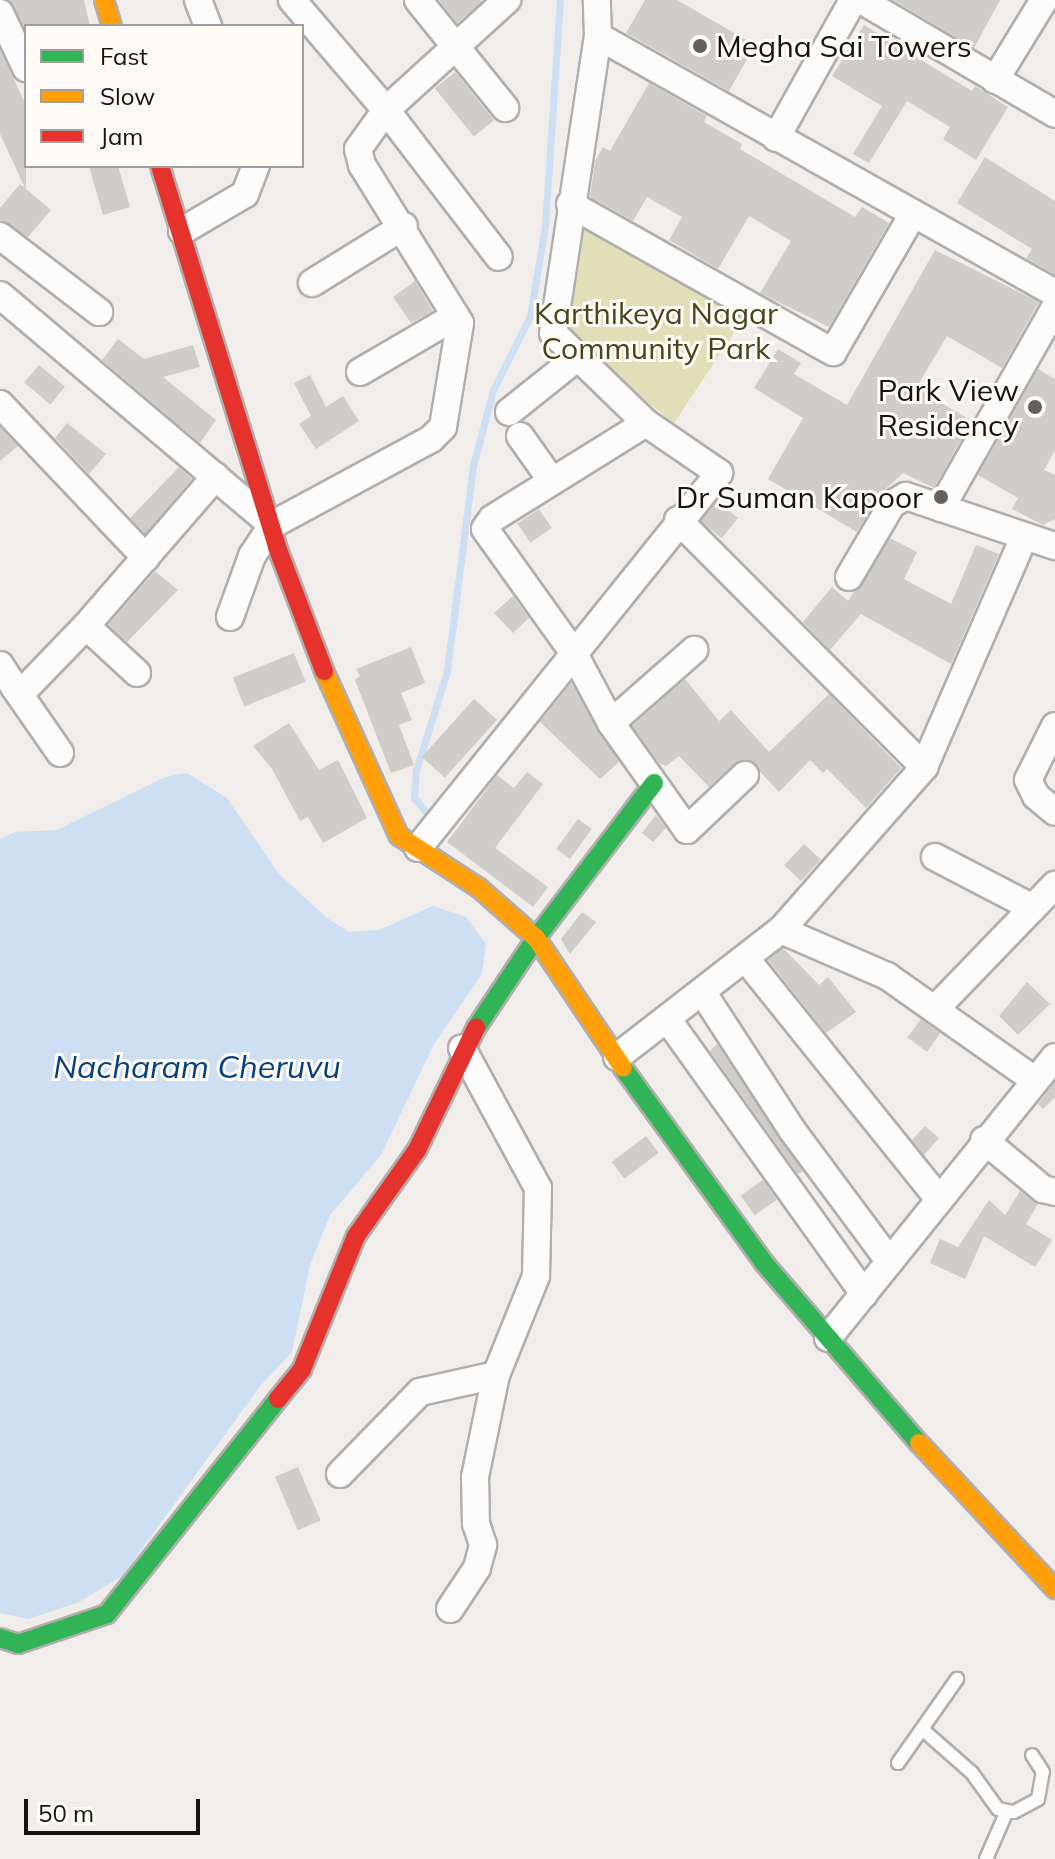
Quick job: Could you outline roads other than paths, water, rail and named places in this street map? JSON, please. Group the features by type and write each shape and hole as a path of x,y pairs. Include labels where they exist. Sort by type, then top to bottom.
{"street":[{"path":"104,0 111,24"},
{"path":"198,0 207,24"},
{"path":"292,0 386,110 499,257"},
{"path":"418,0 505,108"},
{"path":"230,617 252,556 272,525 431,439 443,427 461,334 456,316 404,226 362,165 358,149 386,110 458,49 507,0"},
{"path":"418,848 678,520 719,473 646,423 553,333 570,204 598,36 597,0"},
{"path":"776,138 853,0"},
{"path":"861,0 1055,114"},
{"path":"995,80 1044,0"},
{"path":"0,13 24,64"},
{"path":"598,36 1055,293"},
{"path":"161,168 272,525 345,727 399,836 479,888 536,938 764,1263 1055,1589"},
{"path":"182,231 245,194 255,168"},
{"path":"570,204 833,352 913,214"},
{"path":"312,283 404,226"},
{"path":"0,236 99,312"},
{"path":"0,295 272,525"},
{"path":"941,508 1055,307"},
{"path":"360,372 456,316"},
{"path":"509,412 578,357"},
{"path":"0,404 146,558"},
{"path":"646,423 492,519 485,529 573,652 611,723 687,830 745,775"},
{"path":"520,436 552,481"},
{"path":"15,688 27,687 47,671 216,476"},
{"path":"849,577 892,504 906,496 1055,546"},
{"path":"678,520 924,767"},
{"path":"617,1057 781,930 924,767 1024,537"},
{"path":"86,626 137,673"},
{"path":"611,723 694,650"},
{"path":"0,665 60,753"},
{"path":"1055,726 1028,780 1036,796 1055,812"},
{"path":"0,1638 18,1644 107,1614 302,1369 356,1236 417,1150 462,1048 536,938 654,783"},
{"path":"935,857 1033,908"},
{"path":"937,1007 1055,885"},
{"path":"781,930 887,976 937,1007 1033,1079"},
{"path":"746,959 938,1198"},
{"path":"703,993 792,1130 890,1262"},
{"path":"668,1020 864,1294"},
{"path":"450,1609 477,1568 483,1545 476,1524 475,1477 496,1375 536,1276 538,1188 462,1048"},
{"path":"828,1338 1033,1079 1055,1057"},
{"path":"984,1140 1043,1189 1055,1192"},
{"path":"340,1474 420,1392 496,1375"}],"lane":[{"path":"898,1763 957,1679"},
{"path":"922,1729 972,1773 987,1801 1007,1811 1026,1808 1049,1792 1043,1772 1032,1755"},
{"path":"986,1859 1007,1811"}],"water":[{"name":"Nacharam Cheruvu","path":"187,773 227,798 279,874 327,918 349,932 379,930 433,906 466,917 486,944 482,974 434,1044 381,1155 330,1215 310,1265 292,1352 261,1385 122,1576 79,1602 28,1619 0,1613 0,839 15,832 57,830 165,777"}],"waterway":[{"path":"428,814 414,798 416,770 447,671 473,466 493,390 530,316 545,226 560,0"}],"place":[{"name":"Megha Sai Towers","path":"700,46"},
{"name":"Park View Residency","path":"1035,407"},
{"name":"Dr Suman Kapoor","path":"941,497"}],"park label":[{"name":"Karthikeya Nagar Community Park","path":"656,330"}]}
